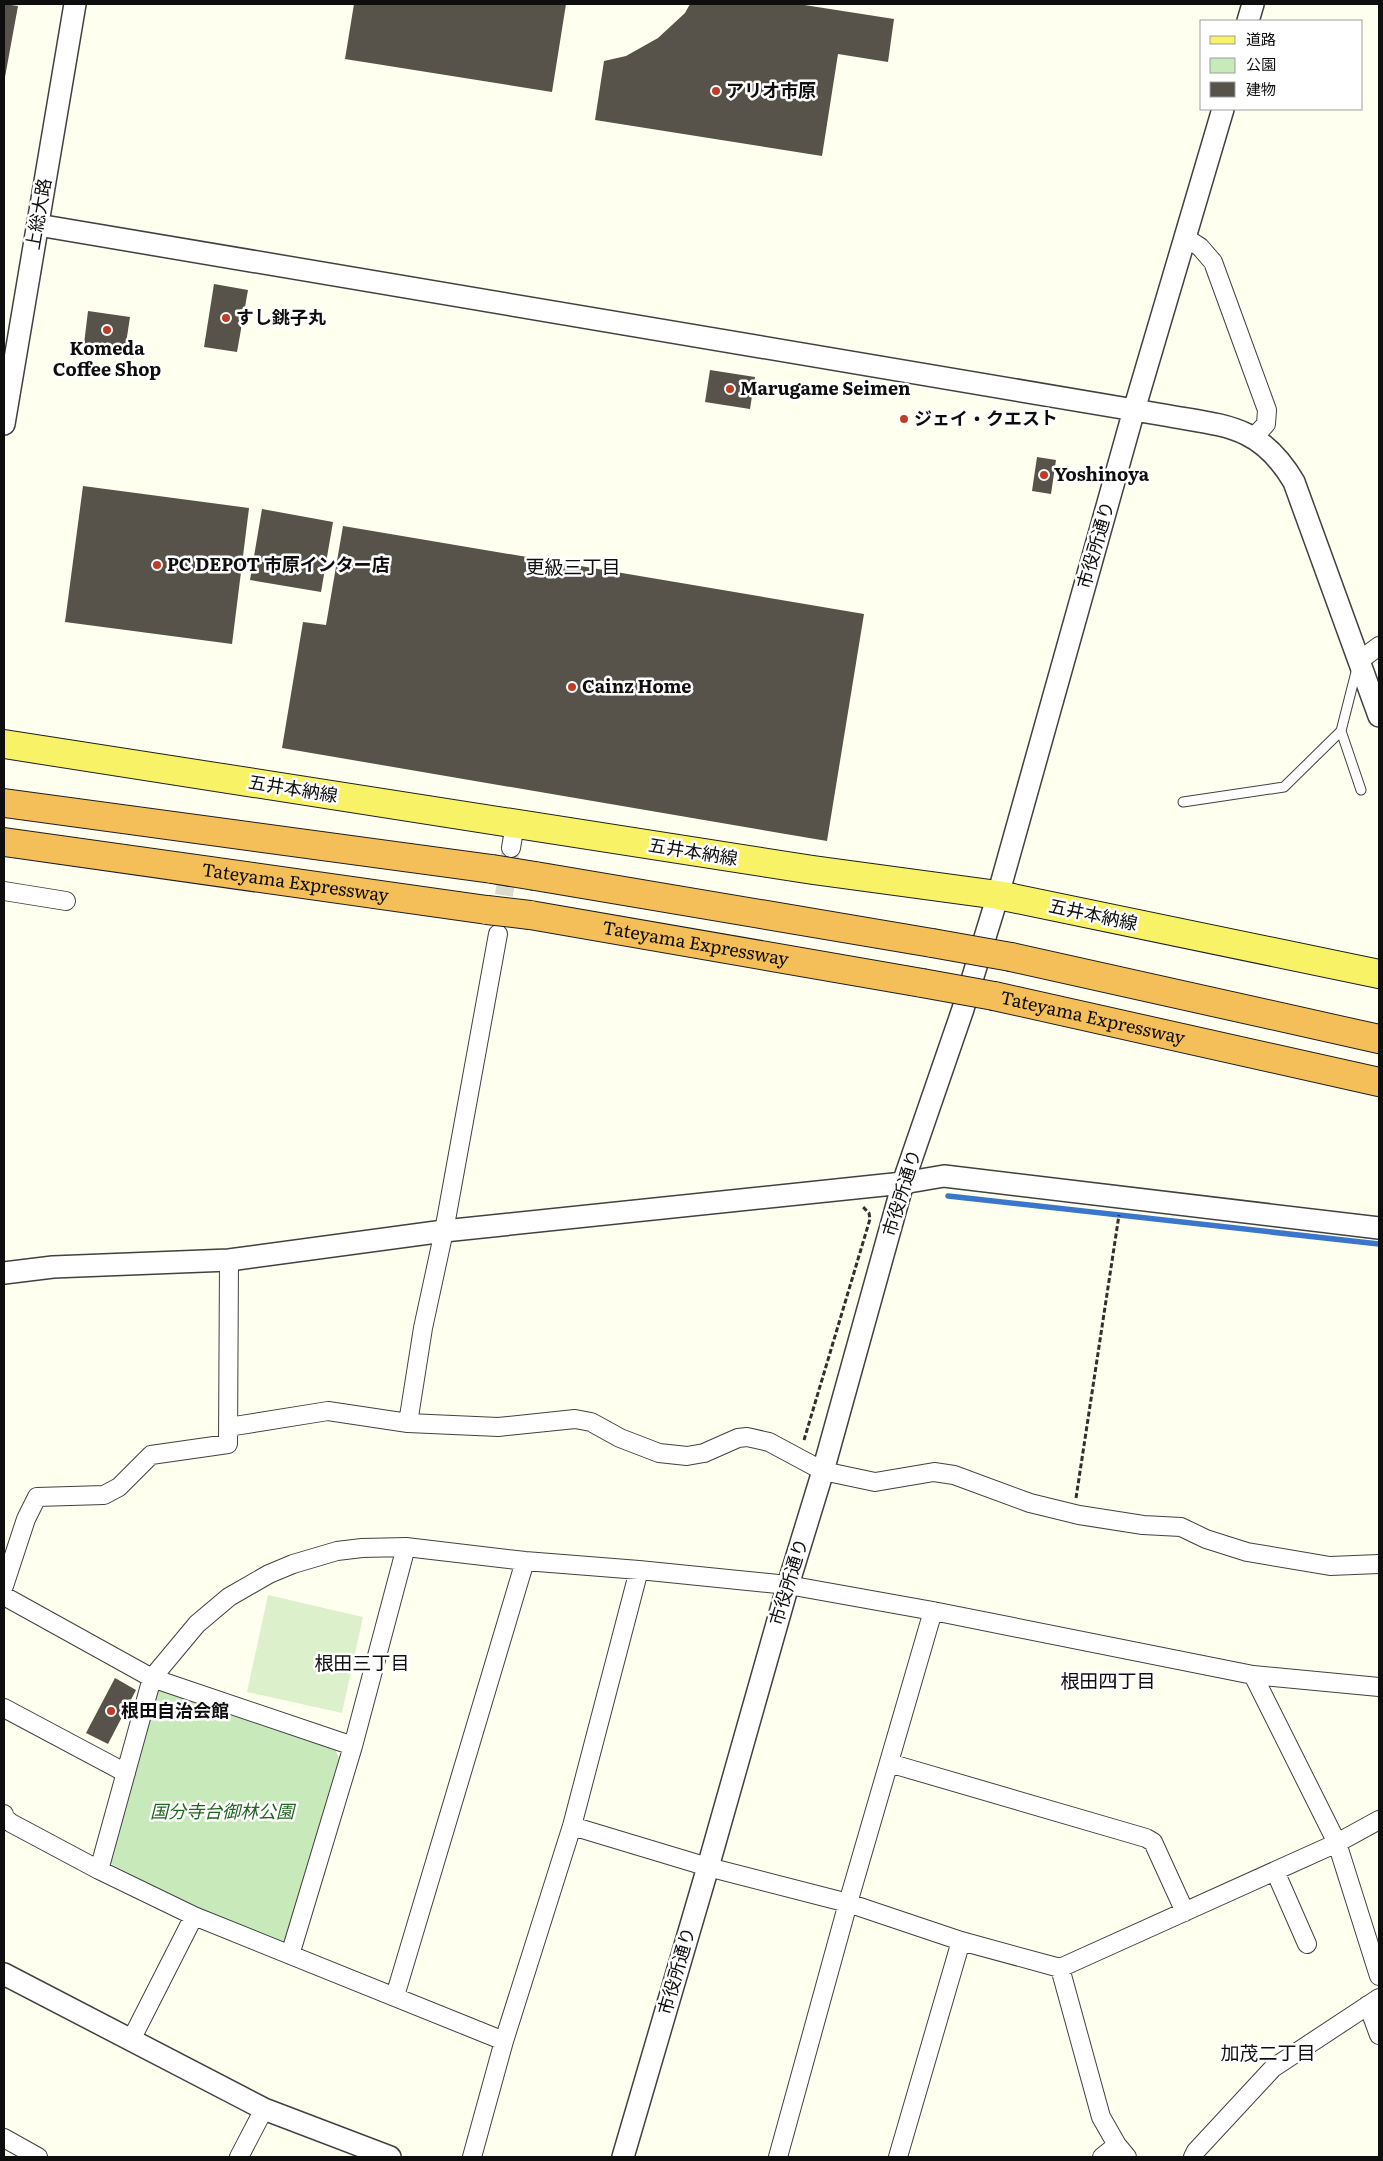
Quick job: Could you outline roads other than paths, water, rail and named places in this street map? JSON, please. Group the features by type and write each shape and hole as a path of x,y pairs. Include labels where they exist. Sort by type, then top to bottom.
{"highway":[{"path":"4,803 492,869 1011,957 1379,1039"},
{"name":"Tateyama Expressway","path":"4,842 530,915 922,983 994,996 1379,1082"}],"main road":[{"name":"五井本納線","path":"4,744 513,836 813,870 998,895 1379,974"}],"street":[{"name":"上総大路","path":"5,412 74,4"},
{"path":"1248,20 1252,4"},
{"name":"市役所通り","path":"622,2157 708,1867 788,1585 824,1471 903,1183 963,1009 998,895 1134,410 1223,110"},
{"path":"38,224 1134,410 1236,429 1269,449 1284,464 1294,482 1379,716"},
{"path":"1186,238 1200,247 1213,262 1267,410 1266,424 1253,438"},
{"path":"1359,661 1379,646"},
{"path":"4,891 66,901"},
{"path":"408,1422 423,1328 444,1231 498,934"},
{"path":"4,1273 54,1267 230,1260 444,1231 903,1183 944,1176 1379,1228"},
{"path":"4,1586 29,1512 37,1497 104,1495 119,1487 151,1455 228,1444 230,1260"},
{"path":"228,1427 328,1411 408,1422 498,1427 575,1419 591,1422 620,1438 659,1453 687,1456 704,1453 738,1438 747,1437 769,1442 824,1471 874,1482 934,1472 954,1475 1030,1503 1074,1514 1143,1525 1181,1527 1206,1539 1246,1552 1330,1566 1379,1564"},
{"path":"290,1955 353,1746 406,1547"},
{"path":"99,1870 152,1678 192,1630 212,1610 229,1597 270,1574 313,1557 337,1551 362,1548 406,1547 525,1561 788,1585 933,1610 1253,1675 1379,1687"},
{"path":"395,1996 525,1561"},
{"path":"472,2157 504,2041 572,1826 639,1570"},
{"path":"4,1596 152,1678 353,1746"},
{"path":"778,2157 848,1903 933,1610"},
{"path":"1253,1675 1337,1844 1379,1976"},
{"path":"4,1708 126,1773"},
{"path":"889,1763 1146,1838 1152,1842 1185,1912"},
{"path":"4,1814 4,1817 11,1823 99,1870 194,1916 504,2041"},
{"path":"572,1826 708,1867 848,1903 961,1941 1060,1968 1337,1844 1379,1820"},
{"path":"1275,1871 1307,1944"},
{"path":"131,2040 194,1916"},
{"path":"898,2157 961,1941"},
{"path":"1060,1968 1101,2117 1122,2151 1102,2157"},
{"path":"4,1974 264,2109 390,2157"},
{"path":"1193,2157 1226,2118 1273,2068 1374,2001 1379,2035"},
{"path":"239,2157 264,2109"},
{"path":"4,2138 38,2157"}],"lane":[{"path":"1183,802 1284,788 1341,731 1359,661"},
{"path":"1341,731 1361,790"}],"waterway":[{"path":"948,1196 1379,1244"}],"tunnel":[{"path":"500,922 511,848"}],"place":[{"name":"アリオ市原","path":"716,91"},
{"name":"すし銚子丸","path":"226,318"},
{"name":"Komeda Coffee Shop","path":"107,330"},
{"name":"Marugame Seimen","path":"730,389"},
{"name":"ジェイ・クエスト","path":"904,419"},
{"name":"Yoshinoya","path":"1044,475"},
{"name":"PC DEPOT 市原インター店","path":"157,565"},
{"name":"Cainz Home","path":"572,687"},
{"name":"根田自治会館","path":"111,1711"}],"district":[{"name":"更級三丁目","path":"573,567"},
{"name":"根田三丁目","path":"362,1663"},
{"name":"根田四丁目","path":"1108,1681"},
{"name":"加茂二丁目","path":"1268,2053"}],"park label":[{"name":"国分寺台御林公園","path":"222,1812"}]}
